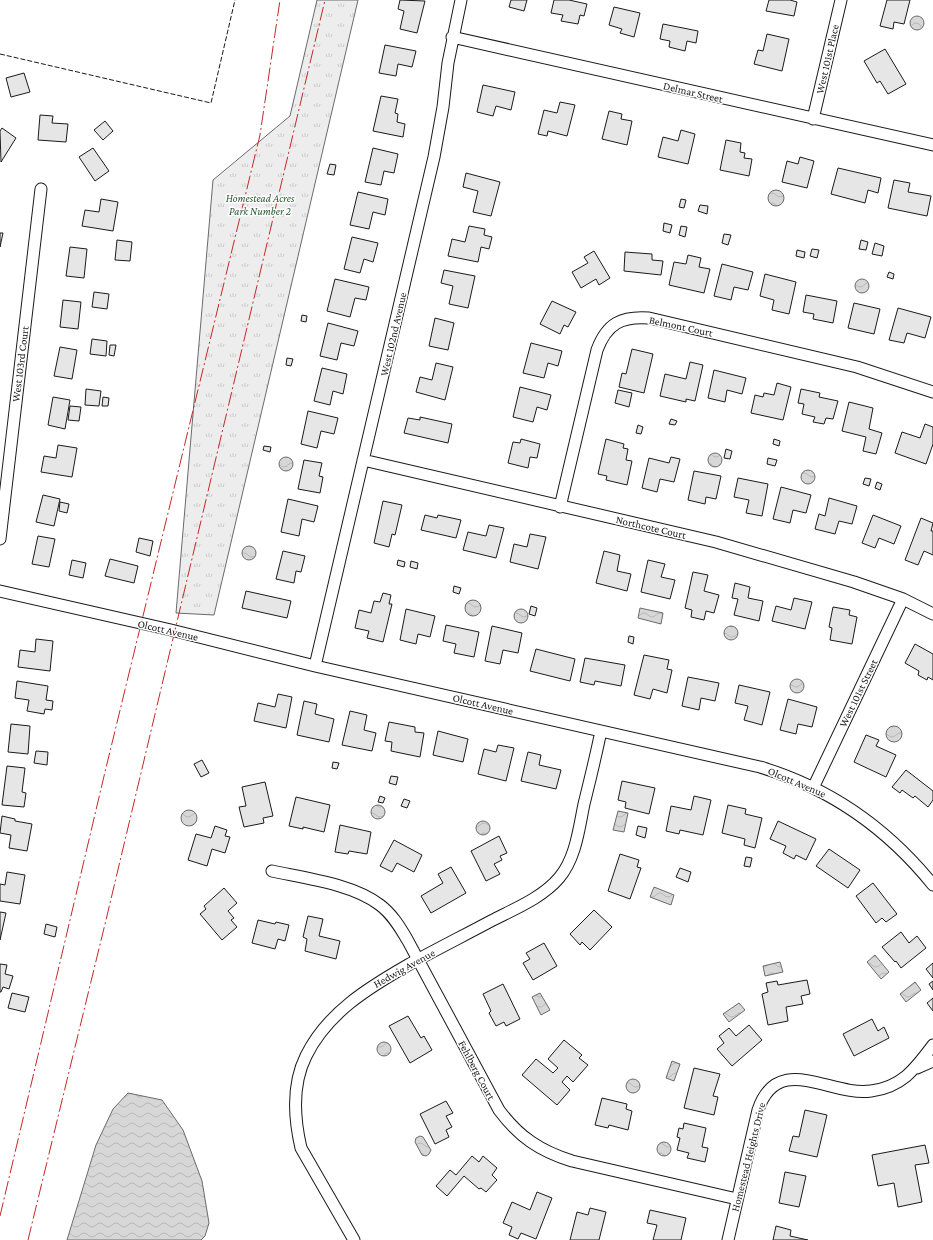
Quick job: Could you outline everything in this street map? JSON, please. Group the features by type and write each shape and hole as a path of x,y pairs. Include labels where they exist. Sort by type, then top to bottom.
{"street":[{"name":"West 102nd Avenue","path":"315,666 437,141 452,37 461,0"},
{"name":"West 101st Place","path":"813,119 840,0"},
{"name":"Delmar Street","path":"452,37 933,145"},
{"name":"West 103rd Court","path":"0,539 41,189"},
{"name":"Belmont Court","path":"560,507 597,350 601,339 611,327 620,320 635,317 650,318 857,366 933,392"},
{"name":"Northcote Court","path":"363,460 560,507 716,542 847,580 903,599 933,614"},
{"name":"Olcott Avenue","path":"0,591 171,630 315,666 760,767 776,772 813,788 856,812 880,829 899,847 933,885"},
{"name":"West 101st Street","path":"813,788 903,599"},
{"name":"Hedwig Avenue","path":"354,1240 301,1148 296,1114 299,1076 306,1056 325,1026 353,999 375,984 418,960 525,903 550,886 559,877 567,866 576,839 601,731"},
{"name":"Fehlberg Court","path":"272,871 349,888 380,905 395,921 408,941 499,1110 507,1121 523,1137 542,1149 566,1159 737,1199"},
{"name":"Homestead Heights Drive","path":"728,1240 758,1110 766,1094 773,1087 790,1079 853,1091 873,1091 896,1084 906,1078 933,1046"},
{"name":"Homestead Heights Drive","path":"916,1068 933,1061"}],"green space":[{"name":"Homestead Acres Park Number 2","path":"317,0 358,0 214,615 176,613 213,180 290,116"}],"water":[{"path":"914,16 920,16 924,20 924,26 920,30 914,30 910,26 910,20"},
{"path":"773,190 779,190 784,195 782,204 779,206 773,206 768,201 768,195"},
{"path":"862,279 867,281 869,286 867,291 862,293 857,291 855,286 857,281"},
{"path":"712,453 718,453 722,457 722,463 718,467 712,467 708,463 708,457"},
{"path":"286,457 291,459 293,464 291,469 286,471 281,469 279,464 281,459"},
{"path":"805,470 811,470 815,474 815,480 811,484 805,484 801,480 801,474"},
{"path":"246,546 252,546 256,550 256,556 252,560 246,560 242,556 242,550"},
{"path":"470,600 476,600 481,605 479,614 476,616 470,616 465,611 465,605"},
{"path":"640,608 663,613 661,624 638,618"},
{"path":"521,609 526,611 528,616 526,621 521,623 516,621 514,616 516,611"},
{"path":"731,626 736,628 738,633 736,638 731,640 726,638 724,633 726,628"},
{"path":"797,679 802,681 804,686 802,691 797,693 792,691 790,686 792,681"},
{"path":"894,726 901,731 902,734 897,741 894,742 887,737 886,734 891,727"},
{"path":"375,805 381,805 385,809 385,815 381,819 375,819 371,815 371,809"},
{"path":"189,810 196,815 197,818 192,825 189,826 182,821 181,818 186,811"},
{"path":"618,811 628,813 624,832 613,830"},
{"path":"483,821 488,823 490,828 488,833 483,835 478,833 476,828 478,823"},
{"path":"654,887 674,895 671,905 650,897"},
{"path":"875,955 889,972 881,979 867,962"},
{"path":"780,962 783,972 765,976 763,966"},
{"path":"915,982 921,990 906,1002 900,994"},
{"path":"540,993 550,1010 541,1015 532,997"},
{"path":"739,1003 745,1010 729,1022 723,1014"},
{"path":"381,1042 387,1042 391,1046 391,1052 387,1056 381,1056 377,1052 377,1046"},
{"path":"672,1061 680,1064 674,1081 666,1078"},
{"path":"633,1079 638,1081 640,1086 638,1091 633,1093 628,1091 626,1086 628,1081"},
{"path":"128,1093 162,1100 183,1130 202,1181 209,1223 205,1236 201,1240 67,1240 96,1145 113,1109"},
{"path":"420,1136 423,1137 431,1150 426,1156 422,1155 415,1142 416,1138"},
{"path":"664,1142 669,1144 671,1149 669,1154 664,1156 659,1154 657,1149 659,1144"}],"building":[{"path":"400,0 425,1 417,33 400,29 404,11 398,9"},
{"path":"511,0 527,0 524,11 509,7"},
{"path":"554,0 569,0 587,4 584,16 580,15 578,24 561,21 563,15 551,13"},
{"path":"769,0 790,0 797,2 794,16 766,11"},
{"path":"887,0 910,0 904,24 894,22 893,29 880,26"},
{"path":"614,7 640,13 634,37 620,33 622,29 609,25"},
{"path":"663,24 698,31 696,43 687,41 685,51 669,47 670,41 660,39"},
{"path":"767,34 789,39 782,71 754,64 758,50 763,51"},
{"path":"385,45 416,51 412,67 398,64 396,76 379,73"},
{"path":"885,49 906,84 888,94 880,81 877,83 864,61"},
{"path":"24,73 30,92 11,97 6,78"},
{"path":"483,85 515,92 511,110 496,106 493,116 477,112"},
{"path":"381,96 398,99 395,113 398,114 397,122 405,124 403,137 373,131"},
{"path":"560,102 575,105 567,136 548,131 547,136 538,134 544,110 557,113"},
{"path":"609,111 622,114 621,119 632,121 627,145 602,139"},
{"path":"40,115 53,116 52,123 68,124 66,142 38,140"},
{"path":"105,121 113,131 103,140 94,130"},
{"path":"2,128 16,138 1,162 0,131"},
{"path":"681,130 695,134 688,164 658,157 663,137 678,141"},
{"path":"726,140 741,143 740,152 745,153 744,158 752,159 749,176 720,170"},
{"path":"93,148 109,171 95,181 79,157"},
{"path":"373,148 398,154 394,173 384,171 381,185 365,182"},
{"path":"800,157 814,161 807,188 782,182 787,161 798,164"},
{"path":"330,164 336,165 334,175 327,174"},
{"path":"838,168 881,178 878,193 868,190 865,203 831,194"},
{"path":"466,173 500,182 491,216 473,212 478,191 463,187"},
{"path":"894,180 910,183 908,192 931,196 927,216 888,208"},
{"path":"358,192 388,199 385,215 373,212 369,229 350,225"},
{"path":"101,199 118,202 113,231 82,226 85,210 99,212"},
{"path":"681,199 686,200 684,208 679,207"},
{"path":"700,205 708,206 707,214 698,211"},
{"path":"664,223 672,225 670,233 663,231"},
{"path":"469,226 485,229 484,235 492,237 489,249 481,247 478,262 448,256 452,239 465,242"},
{"path":"681,226 687,227 685,237 679,235"},
{"path":"0,233 3,233 0,247"},
{"path":"724,234 731,235 728,245 722,243"},
{"path":"352,237 378,243 373,262 364,259 360,273 344,269"},
{"path":"117,240 132,242 130,261 115,260"},
{"path":"861,240 868,242 866,250 859,249"},
{"path":"875,243 884,246 882,256 872,254"},
{"path":"70,247 87,249 84,278 66,276"},
{"path":"812,249 819,250 817,258 810,256"},
{"path":"797,250 805,252 804,258 796,256"},
{"path":"594,251 610,278 599,285 596,279 581,288 572,272 588,263 584,257"},
{"path":"625,252 652,254 652,260 663,261 661,275 624,271"},
{"path":"688,255 701,258 699,267 710,269 704,293 669,285 674,262 686,264"},
{"path":"722,264 753,272 748,290 734,287 731,300 714,296"},
{"path":"444,270 475,276 468,308 449,304 453,286 441,283"},
{"path":"889,272 894,274 893,279 887,277"},
{"path":"765,274 796,282 789,314 772,310 774,300 760,296"},
{"path":"335,279 369,287 366,300 355,298 350,317 327,311"},
{"path":"94,292 109,294 107,309 92,307"},
{"path":"806,295 837,301 833,323 813,319 814,314 803,312"},
{"path":"63,300 81,302 78,329 60,327"},
{"path":"552,301 576,312 568,327 564,325 560,334 540,324"},
{"path":"854,303 880,309 874,334 848,328"},
{"path":"898,308 931,317 925,338 907,333 904,343 889,340"},
{"path":"302,315 307,316 306,322 301,321"},
{"path":"435,318 454,323 448,350 429,346"},
{"path":"328,323 358,331 354,346 341,343 337,360 320,356"},
{"path":"92,339 107,341 106,356 90,354"},
{"path":"531,343 562,351 558,366 548,363 544,378 523,373"},
{"path":"110,345 116,345 114,356 109,355"},
{"path":"60,347 77,350 72,379 54,376"},
{"path":"632,349 653,354 644,393 619,387 622,373 626,374"},
{"path":"287,358 293,359 291,366 286,365"},
{"path":"690,362 703,365 695,401 686,399 686,402 660,396 665,374 686,379"},
{"path":"436,363 453,367 445,400 416,392 420,377 432,380"},
{"path":"322,368 347,374 343,394 333,391 330,405 314,401"},
{"path":"714,370 746,378 742,394 727,390 725,402 708,398"},
{"path":"777,383 791,387 783,420 751,413 755,395 763,397 764,393 774,395"},
{"path":"520,387 551,395 547,410 537,407 533,422 513,417"},
{"path":"86,389 101,391 99,406 85,405"},
{"path":"801,389 820,393 819,397 838,401 833,419 826,418 824,424 813,422 815,417 802,414 804,404 798,403"},
{"path":"618,390 632,393 629,407 615,403"},
{"path":"53,397 70,400 65,429 48,425"},
{"path":"103,397 109,398 108,406 102,406"},
{"path":"849,402 873,408 869,429 882,433 876,454 863,451 866,437 842,431"},
{"path":"70,406 81,407 79,421 68,420"},
{"path":"308,411 338,418 334,434 321,431 317,448 301,444"},
{"path":"420,417 452,424 448,443 404,433 408,418 420,420"},
{"path":"671,419 677,421 675,425 669,424"},
{"path":"925,424 933,427 933,444 926,464 895,453 902,432 920,438"},
{"path":"638,425 643,427 641,434 636,433"},
{"path":"521,439 540,444 537,458 530,457 528,468 508,463 513,442 520,443"},
{"path":"606,439 624,444 623,448 628,449 626,460 632,461 627,485 606,480 607,476 598,474"},
{"path":"774,439 780,441 779,446 773,444"},
{"path":"58,445 77,448 72,477 41,472 44,456 56,458"},
{"path":"264,446 271,447 270,452 263,450"},
{"path":"726,449 732,451 730,459 724,458"},
{"path":"671,457 680,459 674,482 660,479 657,492 642,488 649,458 669,463"},
{"path":"768,458 777,460 775,466 767,464"},
{"path":"304,460 322,463 319,476 323,477 320,493 298,489"},
{"path":"694,471 721,476 716,499 706,497 705,504 688,500"},
{"path":"738,478 768,484 762,516 746,513 749,500 734,497"},
{"path":"865,478 871,479 869,486 863,484"},
{"path":"877,482 882,484 880,490 875,488"},
{"path":"781,487 811,495 806,513 793,510 790,523 773,519"},
{"path":"43,495 60,499 54,526 36,522"},
{"path":"829,498 857,506 852,524 839,521 835,534 815,529 819,514 825,516"},
{"path":"288,499 318,506 314,522 302,519 299,536 281,532"},
{"path":"383,501 402,505 395,535 392,534 389,547 374,543"},
{"path":"60,502 69,504 67,513 59,511"},
{"path":"425,515 437,518 438,515 461,520 456,538 421,530"},
{"path":"873,515 901,526 894,544 879,538 875,548 862,543"},
{"path":"921,518 933,523 931,531 933,531 933,555 924,551 918,565 905,560"},
{"path":"489,525 504,528 496,558 463,550 468,532 486,536"},
{"path":"530,534 546,537 538,569 510,562 514,544 527,547"},
{"path":"38,536 55,539 49,567 32,564"},
{"path":"139,538 153,541 150,556 136,552"},
{"path":"283,551 305,556 301,572 296,571 294,583 276,579"},
{"path":"604,551 620,555 617,571 631,574 627,591 596,583"},
{"path":"110,559 138,566 134,583 105,576"},
{"path":"72,560 86,563 83,578 69,575"},
{"path":"398,560 405,562 404,567 397,565"},
{"path":"648,560 665,564 661,577 675,580 670,599 641,592"},
{"path":"411,561 418,563 417,569 410,567"},
{"path":"693,572 708,575 704,591 719,595 714,613 706,611 704,620 691,617 692,610 685,608"},
{"path":"735,583 750,587 748,598 763,601 759,621 734,615 738,599 732,598"},
{"path":"454,586 461,588 459,594 453,592"},
{"path":"246,591 291,601 287,618 242,608"},
{"path":"383,593 391,595 389,604 392,604 383,642 367,638 369,631 355,628 359,610 371,613 374,601 380,602"},
{"path":"794,598 812,602 805,629 772,621 776,606 791,610"},
{"path":"531,606 537,608 535,616 529,614"},
{"path":"833,607 850,610 849,615 857,617 852,644 830,640 832,628 829,627"},
{"path":"406,609 435,616 430,637 418,634 416,644 400,640"},
{"path":"446,625 479,632 474,657 454,653 456,644 443,641"},
{"path":"492,626 522,633 518,653 503,650 500,664 485,661"},
{"path":"629,636 634,637 633,644 628,642"},
{"path":"36,639 53,641 50,671 18,667 20,650 35,652"},
{"path":"915,644 933,654 933,680 928,677 927,680 918,675 919,671 905,663"},
{"path":"536,649 575,659 570,681 530,671"},
{"path":"644,655 669,660 667,669 672,670 667,693 653,689 650,699 634,695"},
{"path":"585,658 625,665 621,686 595,681 594,685 580,682"},
{"path":"688,677 719,683 715,701 701,698 699,710 682,706"},
{"path":"17,681 48,686 46,700 53,701 52,710 45,709 44,714 27,711 29,700 15,698"},
{"path":"739,685 770,692 762,725 744,720 748,706 735,703"},
{"path":"278,694 292,697 286,728 254,721 258,703 275,707"},
{"path":"788,699 817,707 812,727 798,724 796,734 780,730"},
{"path":"304,701 317,704 315,714 334,719 329,742 297,735"},
{"path":"350,711 367,715 364,730 376,733 372,751 342,745"},
{"path":"389,722 415,727 415,732 424,733 420,757 391,751 392,742 385,741"},
{"path":"11,724 30,726 28,754 8,752"},
{"path":"438,731 468,739 463,762 433,755"},
{"path":"866,735 879,740 876,746 896,755 886,777 854,762"},
{"path":"498,745 514,748 506,781 478,774 484,749 496,752"},
{"path":"36,751 48,752 47,765 34,763"},
{"path":"528,752 541,755 539,765 561,770 556,789 521,781"},
{"path":"202,760 209,773 201,777 194,764"},
{"path":"333,762 339,763 337,769 332,768"},
{"path":"7,766 25,768 22,792 26,793 24,807 2,805"},
{"path":"906,770 933,791 933,800 928,807 915,796 913,798 902,790 900,793 892,787"},
{"path":"391,776 398,777 396,785 389,783"},
{"path":"622,781 655,788 649,814 625,808 626,802 618,800"},
{"path":"265,782 273,816 263,818 264,823 244,827 239,807 246,806 242,787"},
{"path":"380,796 385,798 383,803 378,802"},
{"path":"694,796 711,800 703,835 680,830 679,834 666,831 671,806 691,810"},
{"path":"296,797 330,805 324,832 303,827 303,829 289,826"},
{"path":"404,799 410,801 407,808 401,806"},
{"path":"728,805 746,809 745,814 762,818 755,848 744,845 745,839 722,833"},
{"path":"2,816 15,819 15,821 32,824 27,851 9,848 11,835 0,833"},
{"path":"778,821 816,839 806,860 796,855 794,859 783,853 786,846 770,839"},
{"path":"340,825 371,832 367,854 349,851 348,854 335,852"},
{"path":"215,826 227,830 225,836 230,837 225,853 212,849 207,866 188,860 196,834 211,838"},
{"path":"638,826 647,828 645,838 636,835"},
{"path":"499,836 507,853 500,856 502,860 494,864 500,874 486,881 471,851"},
{"path":"394,840 422,855 414,872 397,863 392,872 380,866"},
{"path":"829,849 860,870 848,888 816,866"},
{"path":"620,854 639,860 637,867 641,868 630,899 608,891"},
{"path":"746,857 752,858 750,867 744,866"},
{"path":"451,867 466,893 431,913 421,896 443,883 438,874"},
{"path":"680,868 691,872 688,882 676,877"},
{"path":"7,872 25,875 20,904 0,901 0,884 5,885"},
{"path":"873,883 897,914 886,922 882,918 876,923 856,896"},
{"path":"224,888 237,903 228,911 234,918 231,920 237,927 222,940 200,914 206,909 204,906"},
{"path":"594,910 612,927 590,950 582,942 580,945 570,934"},
{"path":"0,912 6,913 0,940"},
{"path":"308,916 323,919 319,936 340,941 336,959 305,951 307,939 303,937"},
{"path":"258,920 275,924 276,922 289,925 285,941 278,939 275,949 252,943"},
{"path":"46,924 57,927 55,937 44,934"},
{"path":"901,932 909,943 917,936 926,948 901,968 882,947"},
{"path":"544,943 557,966 533,980 523,963 530,959 526,953"},
{"path":"933,963 933,978 926,969"},
{"path":"0,964 7,965 5,974 13,976 9,989 3,987 1,992 0,992"},
{"path":"807,980 810,994 801,996 803,1004 786,1007 788,1021 768,1025 762,994 768,992 766,983 777,981 778,985"},
{"path":"933,981 933,990 929,984"},
{"path":"503,984 520,1019 506,1026 504,1022 496,1026 489,1013 491,1011 483,994"},
{"path":"12,993 29,997 25,1012 8,1008"},
{"path":"933,998 933,1011 927,1003"},
{"path":"408,1016 421,1038 424,1036 432,1050 410,1063 389,1026"},
{"path":"872,1019 878,1031 884,1027 889,1038 854,1056 843,1034"},
{"path":"749,1025 762,1040 732,1066 717,1049 724,1043 719,1036 729,1028 736,1036"},
{"path":"564,1040 582,1055 579,1058 588,1065 573,1082 567,1076 562,1082 570,1090 557,1105 522,1075 536,1059 553,1073 558,1068 548,1059"},
{"path":"694,1068 720,1074 713,1096 718,1097 714,1115 684,1108"},
{"path":"602,1098 627,1104 626,1109 632,1111 628,1130 609,1125 608,1128 595,1125"},
{"path":"446,1101 453,1113 446,1116 452,1127 446,1130 449,1137 435,1144 420,1114"},
{"path":"805,1110 827,1115 817,1157 789,1151 793,1136 799,1137"},
{"path":"684,1123 706,1128 702,1147 708,1148 705,1162 687,1158 689,1153 677,1150 680,1138 677,1137 679,1128 683,1129"},
{"path":"925,1145 929,1163 915,1165 922,1202 898,1207 894,1183 878,1186 872,1155"},
{"path":"472,1156 479,1162 483,1156 497,1168 492,1175 497,1180 486,1192 481,1188 479,1189 464,1176 447,1196 436,1186 450,1170 456,1175"},
{"path":"785,1172 806,1176 799,1207 779,1203"},
{"path":"537,1192 552,1198 536,1239 521,1233 518,1239 509,1235 512,1227 503,1223 512,1202 530,1210"},
{"path":"590,1208 606,1212 599,1240 570,1240 577,1212 588,1215"},
{"path":"650,1210 686,1218 681,1240 653,1240 657,1225 647,1223"},
{"path":"776,1226 791,1230 790,1236 808,1240 773,1240"}],"fence":[{"path":"0,54 211,103 235,0"}],"power":[{"path":"0,1216 105,772 260,135 280,0"},
{"path":"28,1240 106,920 325,0"}]}
